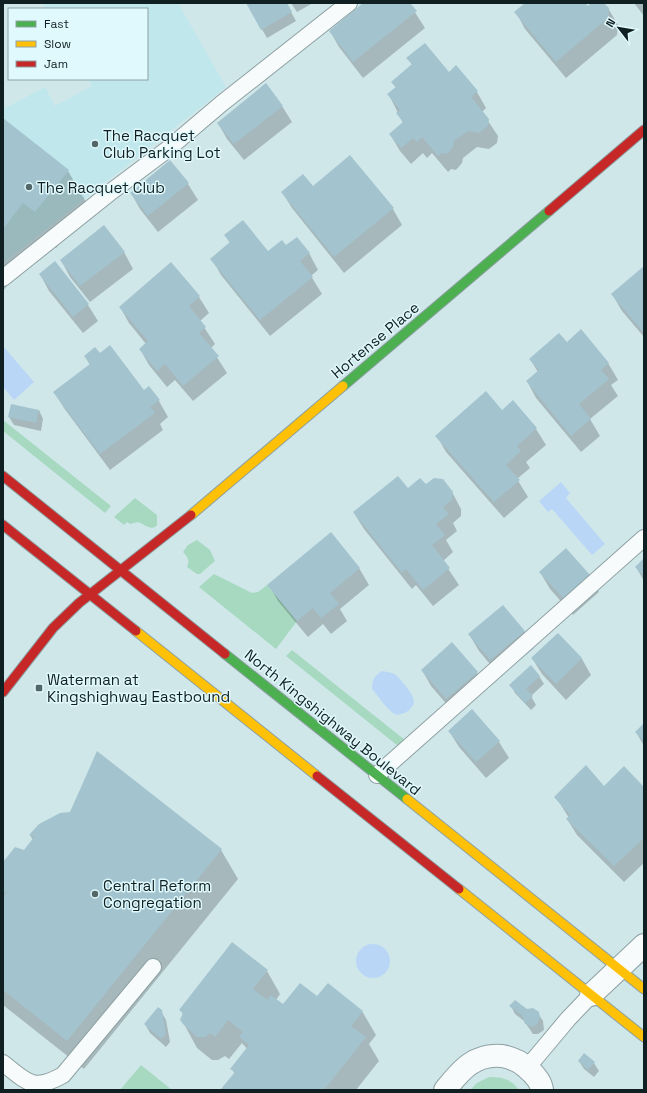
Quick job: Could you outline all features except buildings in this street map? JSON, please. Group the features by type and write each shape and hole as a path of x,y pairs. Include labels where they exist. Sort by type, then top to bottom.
{"main road":[{"name":"Hortense Place","path":"3,692 62,618 90,594 171,532 644,130"},
{"name":"North Kingshighway Boulevard","path":"3,476 123,570 644,990"},
{"path":"3,525 644,1037"}],"street":[{"path":"591,995 644,945"},
{"path":"445,1090 457,1075 471,1062 490,1055 520,1061 535,1075 542,1090"}],"lane":[{"path":"3,278 112,191 168,149 349,3"},
{"path":"377,775 644,538"},
{"path":"3,1063 28,1082 37,1084 50,1083 63,1075 153,967"},
{"path":"527,1068 568,1019 591,995"}],"shaded area":[{"name":"The Racquet Club Parking Lot","path":"43,3 178,3 226,87 3,263 3,109 45,87 55,106 92,86 89,80 148,80 148,8 46,8"},
{"path":"3,346 34,382 14,400 3,387"},
{"path":"561,482 570,493 566,498 605,544 592,555 552,509 548,512 539,501"},
{"path":"382,671 390,672 395,675 405,684 410,692 414,702 411,708 406,712 399,715 390,711 372,689 374,678"},
{"path":"370,944 376,944 380,945 387,951 390,961 389,968 383,975 376,978 370,978 366,977 359,971 356,964 356,958 357,954 363,947"}],"green space":[{"path":"3,420 111,506 105,513 3,431"},
{"path":"135,498 157,515 157,525 155,527 150,528 138,522 130,524 127,522 124,525 114,517"},
{"path":"197,540 210,550 215,561 200,574 197,574 187,567 188,559 183,552 188,545"},
{"path":"214,574 252,593 258,592 267,585 297,621 276,649 199,587"},
{"path":"292,650 405,740 398,746 286,656"},
{"path":"141,1065 172,1090 120,1090"},
{"path":"489,1077 506,1079 513,1083 519,1090 470,1090 477,1083"}],"traffic: fast":[{"path":"343,386 549,211"},
{"path":"225,654 407,799"}],"traffic: slow":[{"path":"191,515 343,386"},
{"path":"136,631 317,776"},
{"path":"407,799 644,989"},
{"path":"459,889 644,1037"}],"traffic: jam":[{"path":"549,211 644,130"},
{"path":"3,476 225,654"},
{"path":"3,692 53,628 79,603 191,515"},
{"path":"3,525 136,631"},
{"path":"317,776 459,889"}],"place":[{"name":"The Racquet Club Parking Lot","path":"95,144"},
{"name":"The Racquet Club","path":"29,187"},
{"name":"Waterman at Kingshighway Eastbound","path":"39,688"},
{"name":"Central Reform Congregation","path":"95,894"}]}
